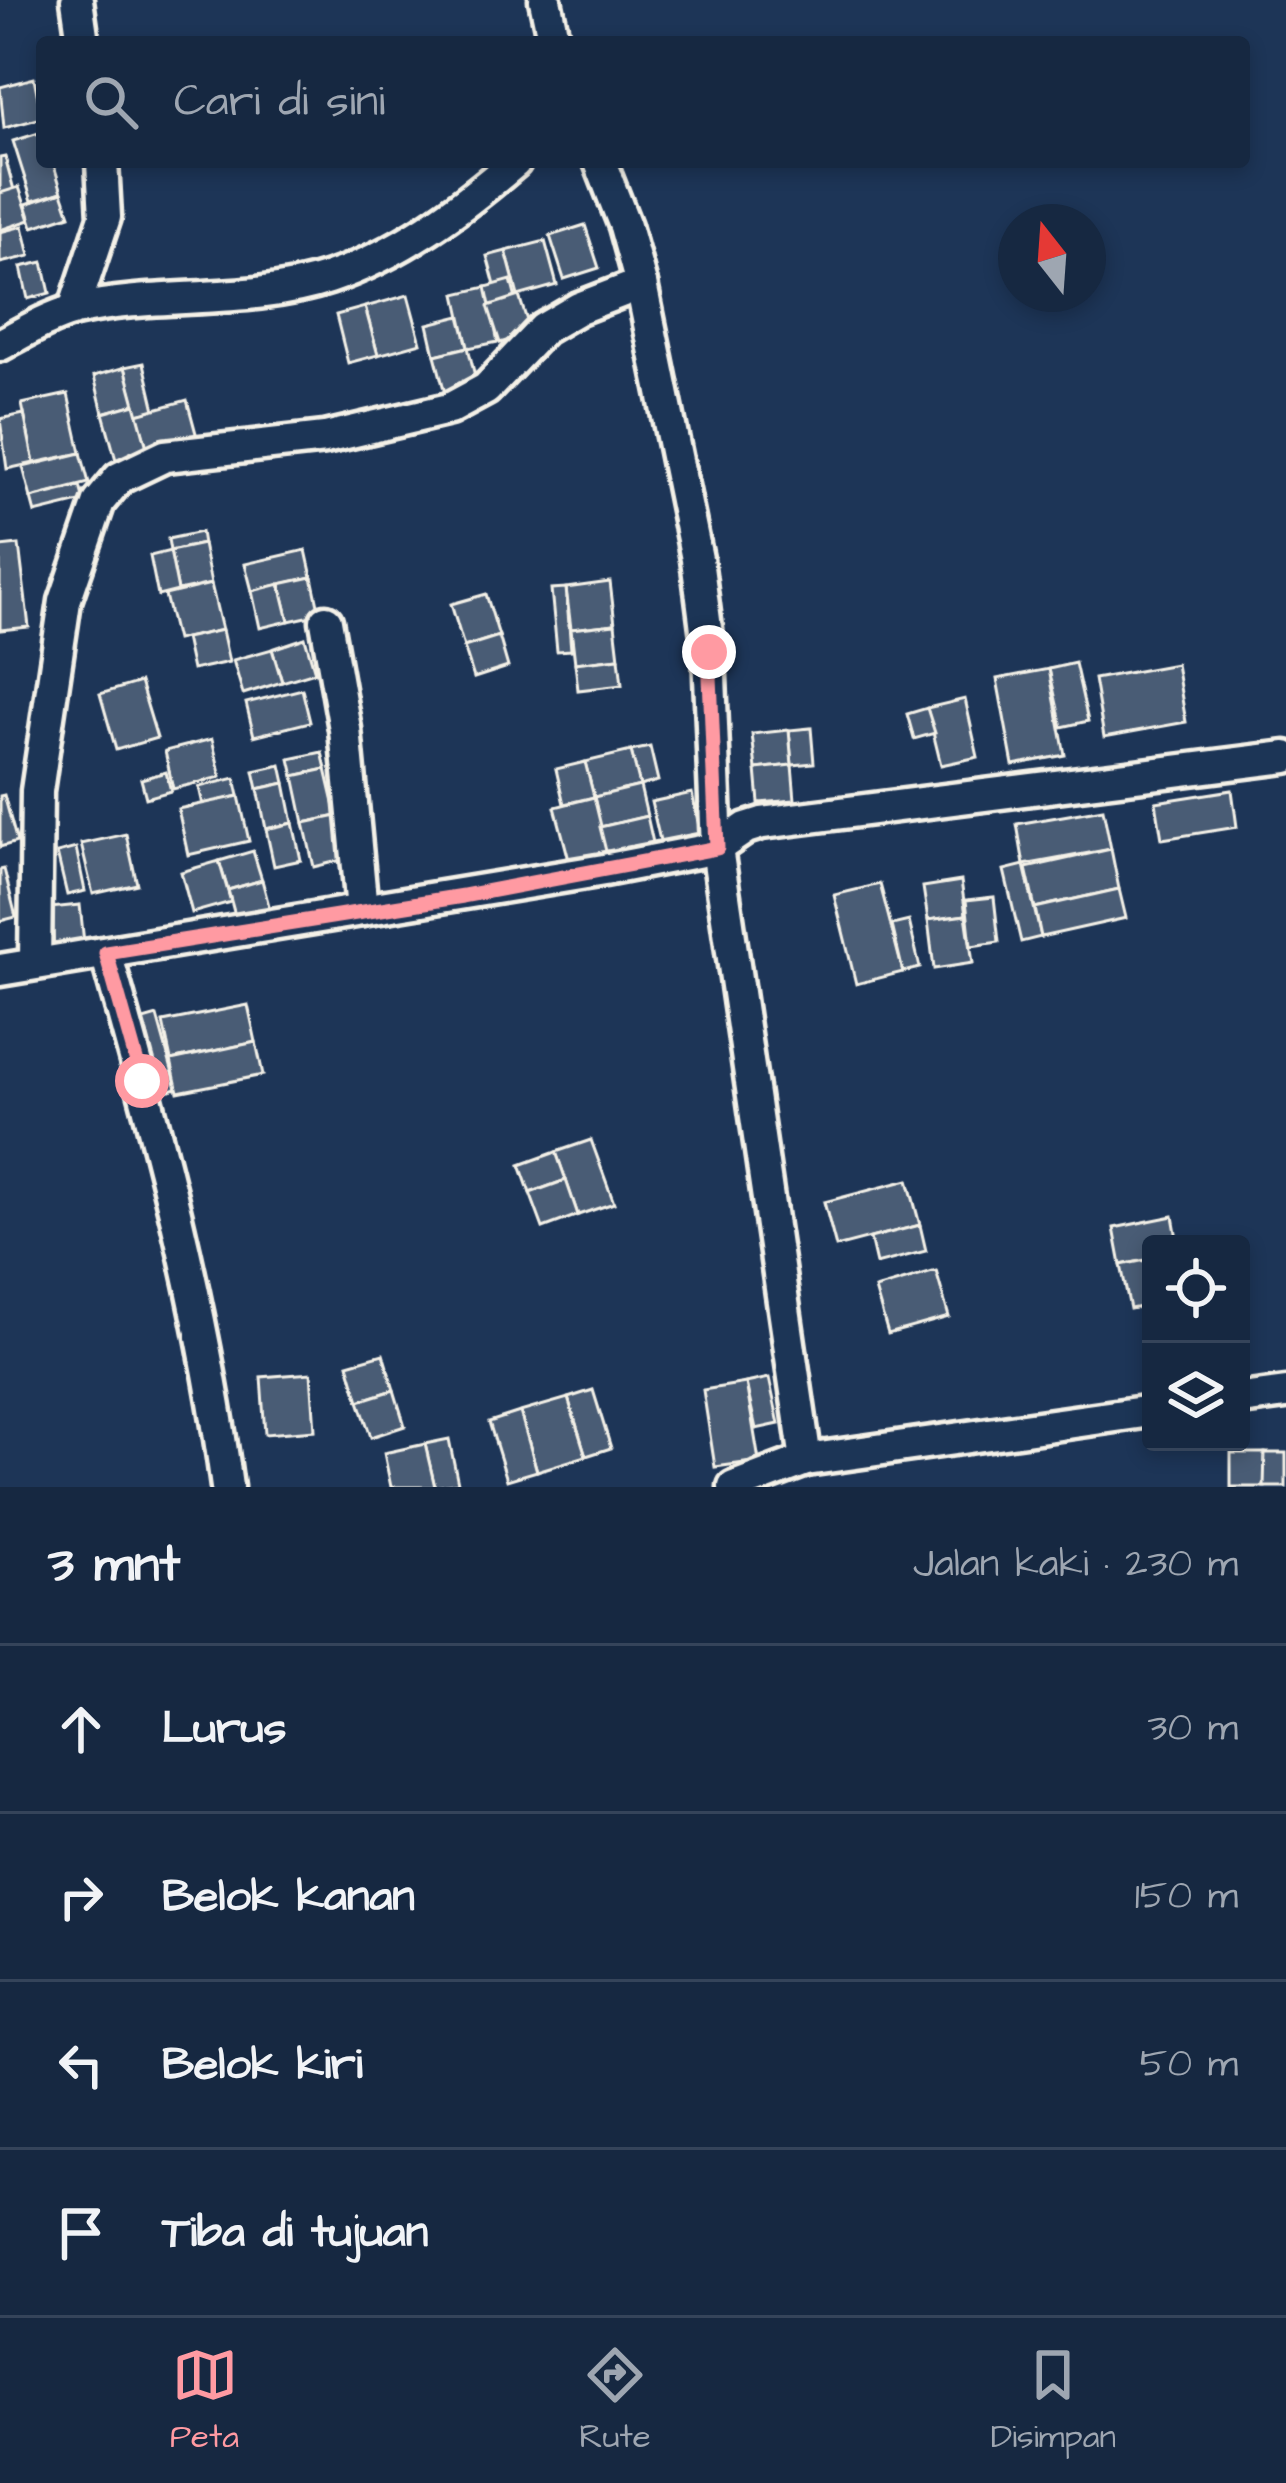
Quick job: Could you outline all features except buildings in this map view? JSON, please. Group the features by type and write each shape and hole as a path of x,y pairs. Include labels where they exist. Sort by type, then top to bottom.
{"street":[{"path":"76,0 82,36"},
{"path":"544,0 553,36"},
{"path":"74,310 105,217 102,168"},
{"path":"0,345 74,310 246,294 327,279 402,246 508,168"},
{"path":"602,168 625,226 640,284 697,559 709,652 717,848 806,1460"},
{"path":"35,963 37,791 61,623 99,502 119,478 165,457 325,438 449,409 486,389 543,328 640,284"},
{"path":"326,621 348,749 362,910"},
{"path":"0,970 463,896 717,848 762,823 1286,757"},
{"path":"106,953 192,1279 212,1376 227,1487"},
{"path":"1250,1398 1286,1393"},
{"path":"734,1487 806,1460 1142,1412"}],"route":[{"path":"142,1081 106,953 463,896 717,848 709,652"}]}
